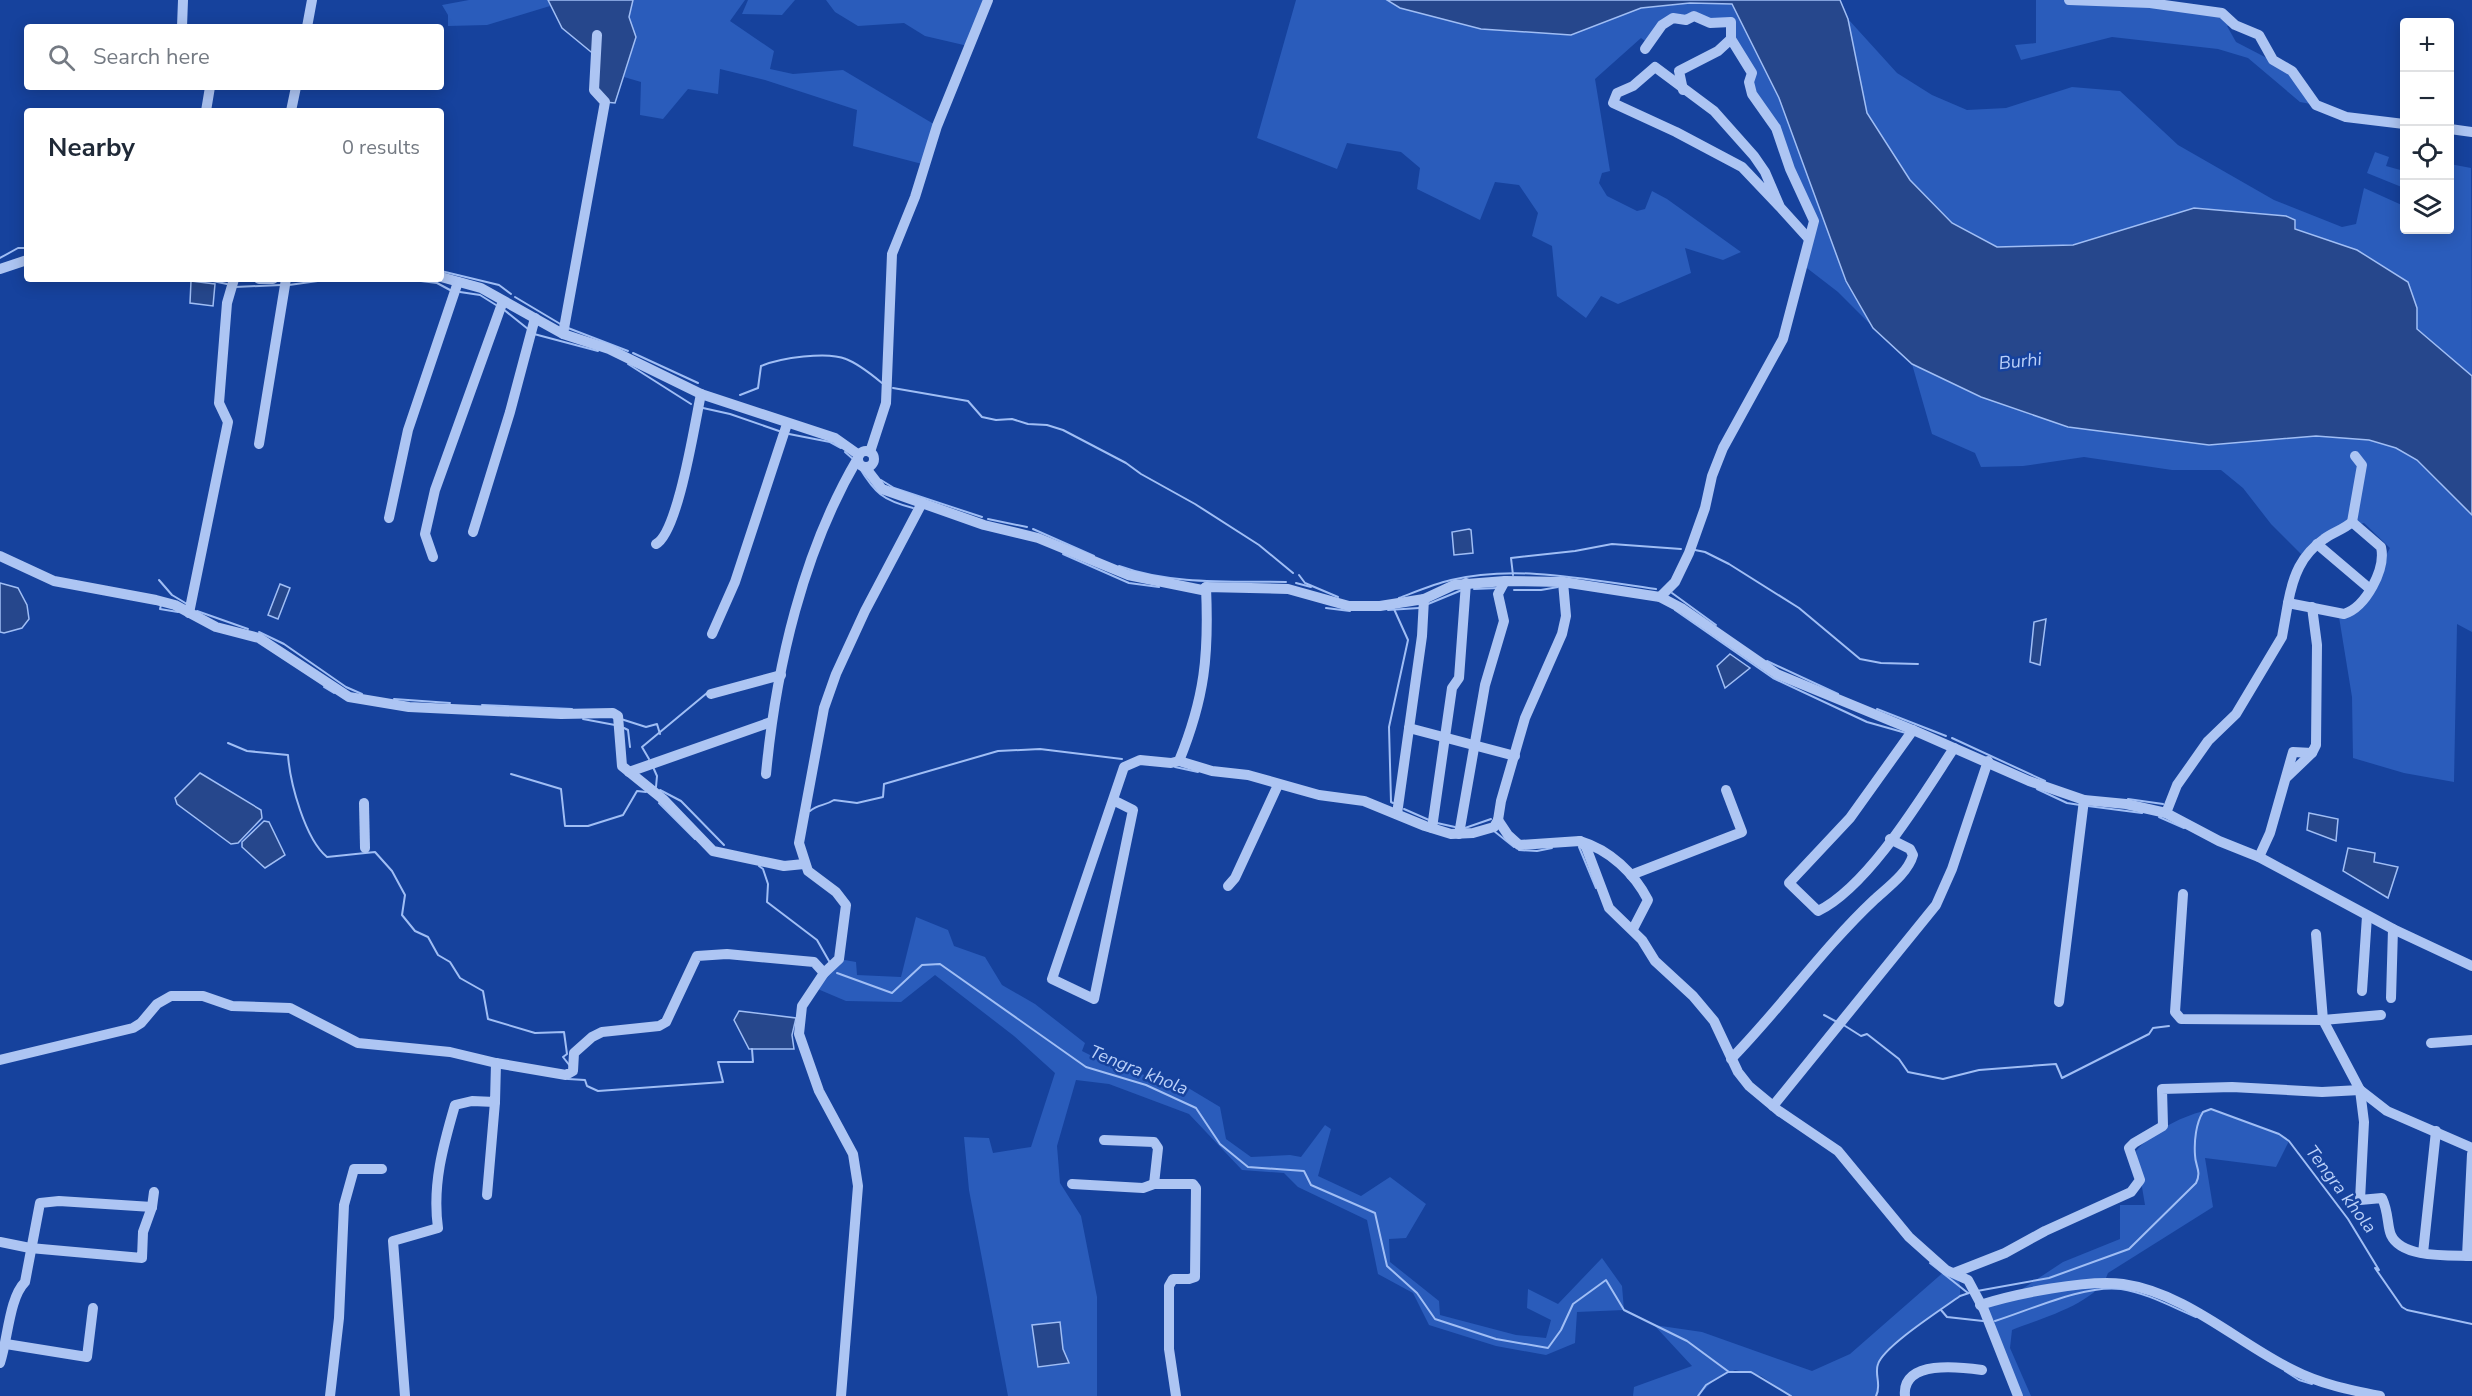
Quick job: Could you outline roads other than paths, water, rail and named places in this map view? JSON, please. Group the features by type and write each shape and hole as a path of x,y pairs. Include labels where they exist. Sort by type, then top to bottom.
{"street":[{"path":"182,24 183,0"},
{"path":"308,24 312,0"},
{"path":"766,774 771,722 802,592 816,549 848,476 863,458 886,403 892,254 915,197 937,126 988,0"},
{"path":"2069,0 2150,3 2222,13 2235,24 2259,36 2273,60 2292,71 2316,105 2346,117 2400,124"},
{"path":"1645,49 1662,25 1673,18 1686,20 1694,16 1710,23 1731,22 1731,39 1752,73 1749,82 1752,94 1776,128 1790,170 1814,221 1803,265 1797,278 1783,339 1723,448 1712,476 1705,508 1689,553 1674,582 1660,597"},
{"path":"563,334 604,102 594,90 597,35"},
{"path":"1683,90 1679,71 1718,51 1731,39"},
{"path":"1780,207 1766,172 1714,111 1655,67 1633,86 1617,93 1613,103 1676,132 1742,167 1808,238"},
{"path":"206,108 210,90"},
{"path":"292,108 295,90"},
{"path":"2454,130 2472,132"},
{"path":"0,269 24,262"},
{"path":"444,278 481,288 563,334 609,348 700,394 835,438 863,458 882,489 984,525 1038,538 1128,575 1202,590 1206,587 1288,589 1349,606 1380,606 1424,599 1454,585 1505,581 1563,582 1660,597 1683,609 1777,674 1988,761 2083,804 2126,804 2166,813 2219,841 2259,857 2367,916 2472,966"},
{"path":"189,614 228,422 219,403 227,303 233,282"},
{"path":"259,444 286,282"},
{"path":"389,518 408,430 458,282"},
{"path":"433,557 425,534 435,490 503,301"},
{"path":"473,532 510,412 534,318"},
{"path":"656,544 663,540 676,512 700,394"},
{"path":"712,634 735,582 787,424"},
{"path":"2166,813 2177,785 2208,741 2236,714 2268,656 2282,637 2292,579 2301,562 2317,544 2352,522 2361,483 2362,465 2355,456"},
{"path":"841,1396 858,1186 853,1154 819,1091 799,1034 802,1006 824,973 839,959 846,905 836,892 808,871 799,843 824,708 861,620 922,503"},
{"path":"2288,603 2348,613 2361,601 2370,589 2383,559 2381,547 2352,522"},
{"path":"2317,544 2370,589"},
{"path":"0,556 54,581 156,600 216,627 259,638 299,662 338,691 358,699 409,707 561,714 613,713 618,716 620,725 622,766 664,800 713,851 784,866 804,864"},
{"path":"1459,834 1485,684 1504,621 1498,594 1505,581"},
{"path":"1113,800 1133,810 1094,999 1052,979 1124,767 1140,760 1171,763 1179,761 1212,771 1248,775 1319,795 1364,801 1432,828 1459,834 1494,827 1534,695 1562,634 1566,616 1563,582"},
{"path":"1432,828 1452,688 1459,678 1466,583"},
{"path":"1179,761 1200,705 1204,682 1208,652 1206,587"},
{"path":"1397,814 1422,636 1424,599"},
{"path":"2259,857 2270,832 2293,752 2312,753 2316,745 2317,645 2312,608"},
{"path":"711,694 781,675"},
{"path":"629,772 771,722"},
{"path":"1410,728 1515,756"},
{"path":"1913,730 1850,818 1789,883 1818,911 1850,886 1890,839 1954,748"},
{"path":"1773,1106 1936,905 1952,869 1988,761"},
{"path":"1228,886 1235,878 1278,785"},
{"path":"1631,874 1742,832 1726,790"},
{"path":"364,803 365,848"},
{"path":"2060,1002 2083,804"},
{"path":"1498,820 1508,835 1519,845 1580,841 1607,853 1631,874 1648,900 1634,930"},
{"path":"1731,1059 1844,928 1896,880 1911,860 1910,849 1890,839"},
{"path":"1580,841 1591,856 1609,908 1634,930 1655,961 1694,996 1714,1021 1731,1059 1749,1086 1773,1106 1838,1151 1909,1237 1946,1270 1971,1283 2018,1396"},
{"path":"2183,894 2177,1016 2188,1020 2323,1020 2381,1015"},
{"path":"2362,991 2367,916"},
{"path":"2391,998 2393,929"},
{"path":"2316,934 2323,1020 2360,1090 2364,1122 2360,1200 2382,1198 2389,1212 2391,1235 2400,1244 2423,1253 2469,1256 2472,1154"},
{"path":"0,1060 133,1028 141,1023 157,1004 171,996 203,996 232,1006 290,1008 358,1043 450,1052 496,1063 570,1074 574,1069 574,1053 592,1037 602,1032 659,1026 666,1022 694,957 701,954 727,954 814,962 824,973"},
{"path":"2431,1043 2472,1040"},
{"path":"487,1195 496,1063"},
{"path":"1954,1273 2005,1253 2045,1231 2131,1192 2140,1180 2129,1148 2133,1143 2163,1126 2162,1089 2232,1087 2322,1092 2360,1090 2387,1110 2472,1148"},
{"path":"405,1396 393,1241 438,1228 434,1201 442,1147 455,1105 472,1101 495,1102"},
{"path":"2423,1253 2436,1131"},
{"path":"1104,1140 1157,1144 1154,1184"},
{"path":"330,1396 339,1318 344,1205 354,1169 382,1170"},
{"path":"1072,1184 1143,1188 1154,1184 1193,1184 1196,1188 1195,1277 1190,1280 1173,1279 1169,1286 1169,1349 1176,1396"},
{"path":"0,1242 30,1248 142,1258 142,1232 152,1207 154,1192"},
{"path":"0,1363 17,1290 25,1282 40,1203 59,1201 152,1207"},
{"path":"1980,1305 2013,1295 2075,1286 2124,1284 2174,1301 2292,1370 2317,1381 2380,1396"},
{"path":"6,1344 87,1357 93,1308"},
{"path":"1905,1396 1907,1384 1923,1370 1948,1366 1982,1370"}],"water":[{"path":"548,0 633,0 629,17 636,37 615,103 605,102 594,90 596,56 562,28"},
{"name":"Burhi","path":"1387,0 1840,0 1848,19 1867,113 1910,180 1952,223 1997,247 2073,245 2194,208 2286,216 2295,220 2295,229 2357,250 2408,282 2417,308 2417,329 2472,376 2472,515 2417,460 2396,448 2369,440 2316,436 2209,445 2068,427 1981,397 1912,364 1873,328 1846,281 1779,98 1732,4 1690,3 1641,8 1571,35 1481,29 1400,8"},
{"path":"191,282 215,284 213,306 190,303"},
{"path":"1471,530 1473,553 1454,555 1452,532"},
{"path":"0,583 18,588 27,605 29,619 22,628 4,633 0,632"},
{"path":"280,584 290,588 278,619 268,615"},
{"path":"2046,619 2040,665 2030,662 2034,622"},
{"path":"1730,654 1750,668 1725,688 1717,666"},
{"path":"200,773 261,810 262,818 238,843 231,844 177,804 175,798"},
{"path":"2309,813 2338,819 2336,841 2307,830"},
{"path":"264,821 269,822 285,855 265,868 242,847 242,842"},
{"path":"2348,848 2375,853 2374,862 2398,867 2388,898 2343,871"},
{"path":"739,1011 796,1018 792,1035 794,1049 749,1049 734,1020"},
{"path":"1060,1322 1063,1349 1069,1363 1038,1367 1032,1325"}],"waterway":[{"path":"0,258 18,248 24,248"},
{"path":"444,272 499,285 511,294"},
{"path":"217,282 227,284"},
{"path":"289,285 310,282"},
{"path":"429,282 437,283 450,290"},
{"path":"235,287 281,285"},
{"path":"460,292 480,295 496,305"},
{"path":"515,297 562,325"},
{"path":"503,309 528,329"},
{"path":"568,328 628,351"},
{"path":"534,334 598,351"},
{"path":"633,353 698,383"},
{"path":"740,395 758,388 761,366 804,356 846,359 860,366 882,383"},
{"path":"628,364 691,404"},
{"path":"893,388 968,401 982,417 996,420 1012,419 1063,430 1126,463 1195,504 1259,545 1293,573"},
{"path":"703,408 730,414 779,431"},
{"path":"789,434 830,442 841,448"},
{"path":"845,452 853,459"},
{"path":"859,467 880,494 894,502 913,508"},
{"path":"881,480 894,488 982,517"},
{"path":"988,519 1027,527"},
{"path":"1033,529 1094,556"},
{"path":"1513,575 1511,558 1575,551 1612,544 1681,549"},
{"path":"1695,550 1705,552 1729,564 1799,608 1860,659 1881,663 1918,664"},
{"path":"1063,554 1129,583 1159,587"},
{"path":"1119,566 1180,579 1286,582"},
{"path":"1399,598 1451,580 1502,573 1554,575 1656,589"},
{"path":"1299,575 1305,583 1338,597"},
{"path":"159,580 172,595 187,604"},
{"path":"1296,583 1311,587"},
{"path":"1514,590 1541,590 1558,587"},
{"path":"1474,589 1498,588"},
{"path":"1428,604 1462,590"},
{"path":"1672,593 1716,625"},
{"path":"161,605 160,609 178,612"},
{"path":"1326,608 1350,611"},
{"path":"1388,610 1419,608"},
{"path":"1393,803 1391,802 1389,727 1408,640 1394,609"},
{"path":"1675,610 1773,678 1867,722 1906,733"},
{"path":"197,611 248,629"},
{"path":"259,632 284,644 346,687 362,694"},
{"path":"1767,661 1838,694"},
{"path":"324,687 334,693"},
{"path":"649,759 642,747 707,693"},
{"path":"394,699 450,703"},
{"path":"482,705 572,709"},
{"path":"1877,709 1946,736"},
{"path":"583,719 615,725"},
{"path":"621,719 646,727 657,724 660,734"},
{"path":"624,728 628,730 630,747"},
{"path":"1952,738 2045,781"},
{"path":"228,743 247,751 288,755 300,810 319,849 327,857 375,852 392,871 405,895 402,915 415,931 428,937 438,955 450,962 460,978 483,991 488,1019 535,1033 564,1032 567,1054 563,1057 570,1066"},
{"path":"810,811 834,800 857,803 883,797 884,784 998,751 1040,749 1122,759"},
{"path":"653,767 657,776 656,787"},
{"path":"1175,767 1198,772"},
{"path":"511,774 561,789 565,826 588,826 623,815 637,791 646,792"},
{"path":"2037,789 2067,803 2080,805"},
{"path":"660,790 681,801 724,845"},
{"path":"2128,799 2163,804"},
{"path":"659,803 695,839"},
{"path":"2088,806 2142,813"},
{"path":"1404,809 1429,820"},
{"path":"2159,817 2184,828"},
{"path":"1465,828 1491,819"},
{"path":"1437,823 1455,827"},
{"path":"1494,831 1514,847"},
{"path":"1579,847 1596,888"},
{"path":"1519,850 1537,851 1552,848"},
{"name":"Tengra khola","path":"759,866 763,869 768,884 767,902 817,940 829,961"},
{"name":"Tengra khola","path":"837,973 892,993 922,965 940,964 1086,1067 1146,1085 1196,1108 1220,1144 1248,1167 1304,1171 1311,1185 1375,1213 1387,1266 1417,1293 1435,1319 1496,1339 1548,1348 1561,1330 1573,1304 1606,1280 1624,1310 1687,1341 1729,1372 1751,1372 1791,1396"},
{"path":"1824,1015 1837,1022"},
{"path":"1842,1024 1861,1036 1867,1034 1899,1059 1908,1072 1943,1079 1979,1070 2056,1064 2062,1078 2149,1034 2153,1028 2169,1026"},
{"path":"568,1079 585,1080 587,1086 598,1091 723,1082 718,1062 753,1062 752,1049"},
{"name":"Tengra khola","path":"1977,1291 2049,1278 2129,1249 2196,1183 2198,1175 2195,1159 2197,1127 2203,1112 2211,1109 2279,1134 2289,1141 2348,1219 2379,1270 2375,1268 2402,1307 2472,1324"},
{"path":"1930,1263 1968,1293"},
{"path":"1995,1321 2075,1294 2107,1288 2140,1294 2196,1317"},
{"name":"Tengra khola","path":"1876,1396 1878,1392 1877,1368 1883,1356 1914,1328 1960,1296 1969,1293"},
{"path":"1941,1310 1947,1317 1983,1321"},
{"path":"2285,1371 2299,1380 2312,1384"},
{"path":"1698,1396 1706,1385 1728,1372"}]}
